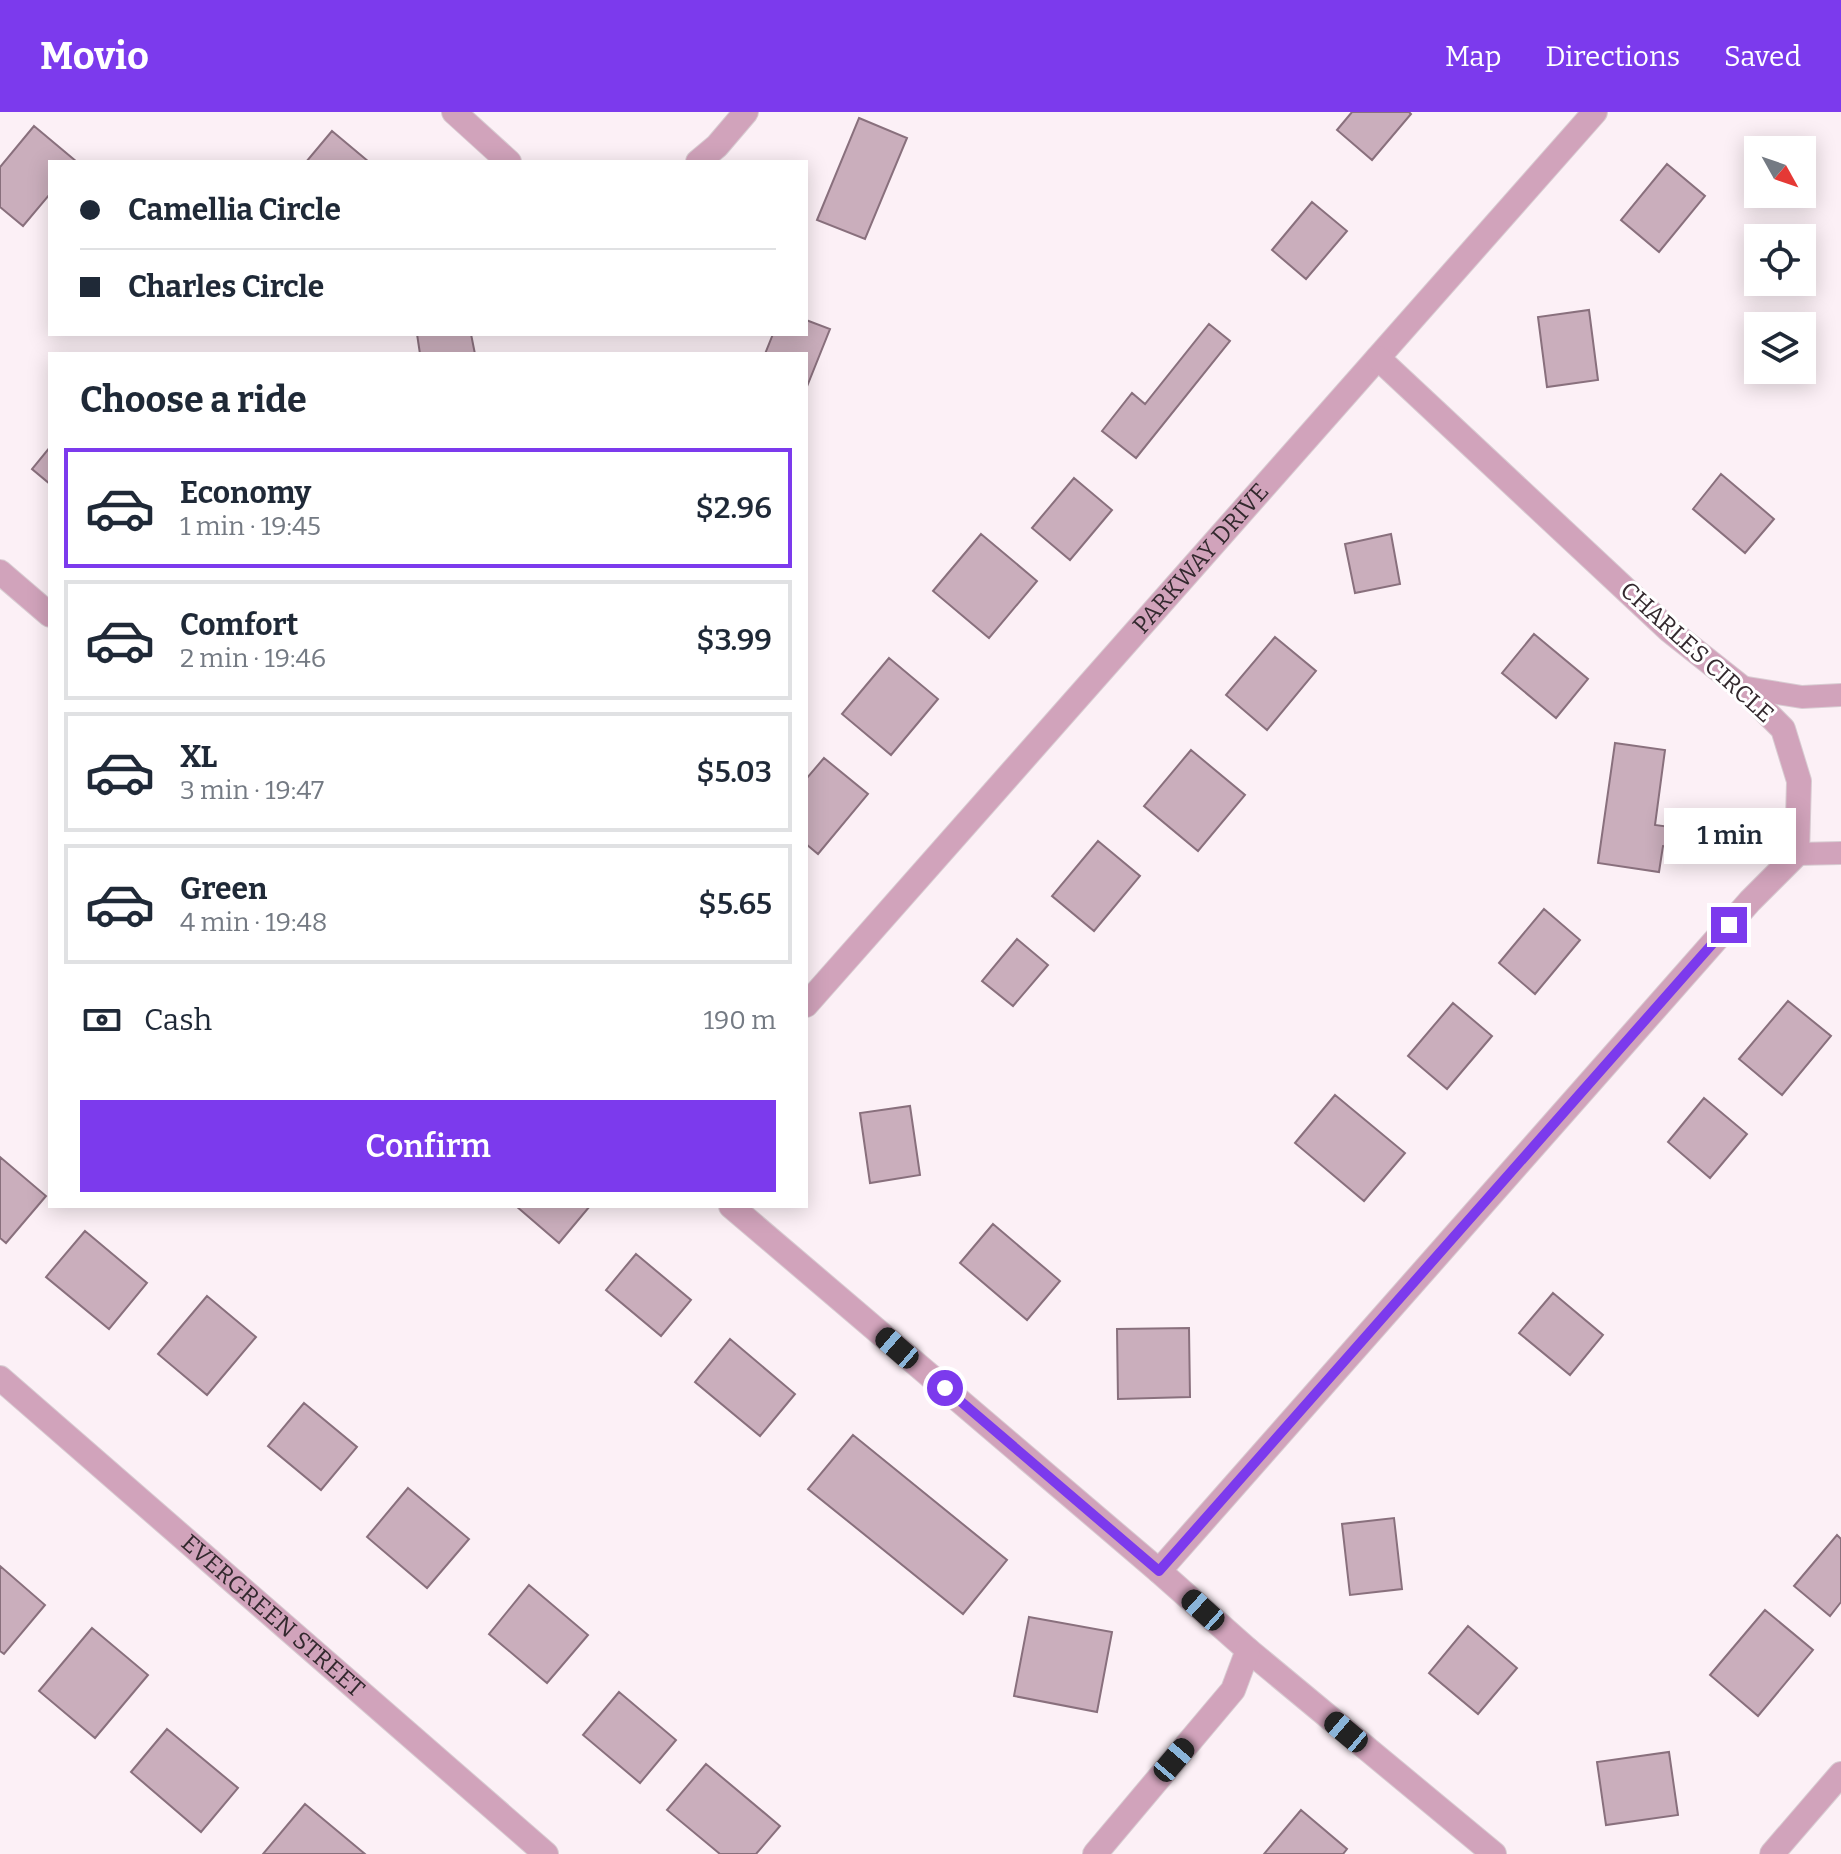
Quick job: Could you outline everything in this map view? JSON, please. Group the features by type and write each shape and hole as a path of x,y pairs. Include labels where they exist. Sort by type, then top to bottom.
{"street":[{"path":"454,112 507,160"},
{"path":"700,160 717,146 746,112"},
{"name":"PARKWAY DRIVE","path":"808,1003 1595,112"},
{"name":"CHARLES CIRCLE","path":"1378,358 1669,630 1741,687 1783,729 1799,781 1797,854"},
{"path":"0,572 48,613"},
{"path":"1159,1571 1750,901 1797,854"},
{"path":"733,1208 1248,1650 1494,1854"},
{"name":"EVERGREEN STREET","path":"0,1378 546,1854"},
{"path":"1095,1854 1233,1690 1248,1650"},
{"path":"1772,1854 1841,1774"}],"lane":[{"path":"1741,687 1802,697 1841,695"},
{"path":"1797,854 1841,853"}],"building":[{"path":"1352,112 1411,114 1372,160 1337,130"},
{"path":"859,118 907,138 865,239 817,220"},
{"path":"34,126 75,160 48,160 48,196 23,226 0,207 0,167"},
{"path":"332,131 367,160 308,160"},
{"path":"1667,164 1705,196 1659,252 1621,220"},
{"path":"1312,202 1347,231 1306,279 1272,250"},
{"path":"1589,310 1598,380 1547,387 1538,317"},
{"path":"808,321 830,329 808,384 808,352 766,352 772,336 808,336"},
{"path":"1209,324 1230,341 1136,458 1102,431 1132,393 1145,404"},
{"path":"417,336 471,336 475,352 420,352"},
{"path":"48,449 48,482 32,469"},
{"path":"1721,474 1774,519 1745,553 1693,509"},
{"path":"1074,478 1112,510 1070,560 1032,528"},
{"path":"981,534 1037,581 989,638 933,591"},
{"path":"1391,534 1400,584 1355,593 1345,544"},
{"path":"1534,634 1588,679 1556,718 1502,673"},
{"path":"1275,637 1316,671 1267,730 1226,695"},
{"path":"889,658 938,699 891,755 842,714"},
{"path":"1615,743 1665,750 1655,825 1685,829 1682,848 1663,846 1659,872 1598,863"},
{"path":"1191,750 1245,795 1198,851 1144,806"},
{"path":"824,758 868,794 818,854 808,846 808,777"},
{"path":"1098,841 1140,876 1094,931 1052,896"},
{"path":"1544,909 1580,940 1535,994 1499,963"},
{"path":"1017,939 1048,965 1013,1006 982,981"},
{"path":"1788,1001 1831,1036 1782,1095 1739,1059"},
{"path":"1453,1003 1492,1036 1447,1089 1408,1056"},
{"path":"1335,1095 1405,1153 1364,1201 1295,1143"},
{"path":"1704,1098 1747,1134 1710,1178 1668,1142"},
{"path":"910,1106 920,1175 870,1183 860,1113"},
{"path":"0,1157 46,1196 6,1243 0,1238"},
{"path":"518,1208 588,1208 559,1243"},
{"path":"993,1224 1060,1281 1027,1320 960,1263"},
{"path":"85,1231 147,1283 109,1329 46,1277"},
{"path":"636,1254 691,1300 661,1336 606,1290"},
{"path":"1553,1293 1603,1335 1570,1375 1519,1333"},
{"path":"207,1296 256,1337 207,1395 158,1354"},
{"path":"1189,1328 1190,1397 1118,1399 1117,1329"},
{"path":"730,1339 795,1394 760,1436 695,1382"},
{"path":"304,1403 357,1447 321,1490 268,1446"},
{"path":"853,1435 1007,1560 963,1614 808,1489"},
{"path":"408,1488 469,1539 427,1588 367,1537"},
{"path":"1394,1518 1402,1589 1350,1595 1342,1524"},
{"path":"1837,1535 1841,1539 1841,1602 1830,1616 1794,1586"},
{"path":"0,1566 45,1605 4,1654 0,1651"},
{"path":"529,1585 588,1635 547,1683 489,1634"},
{"path":"1765,1610 1813,1650 1758,1716 1710,1675"},
{"path":"1029,1617 1112,1632 1097,1712 1014,1696"},
{"path":"1468,1626 1517,1668 1478,1714 1429,1673"},
{"path":"92,1628 148,1675 95,1738 39,1691"},
{"path":"619,1692 676,1740 640,1783 583,1735"},
{"path":"167,1729 238,1788 201,1832 131,1772"},
{"path":"1669,1752 1678,1815 1606,1825 1597,1762"},
{"path":"706,1764 780,1826 756,1854 720,1854 667,1810"},
{"path":"305,1804 365,1854 263,1854"},
{"path":"1301,1810 1347,1849 1343,1854 1264,1854"}],"route":[{"path":"945,1388 1159,1571 1729,925"}]}
